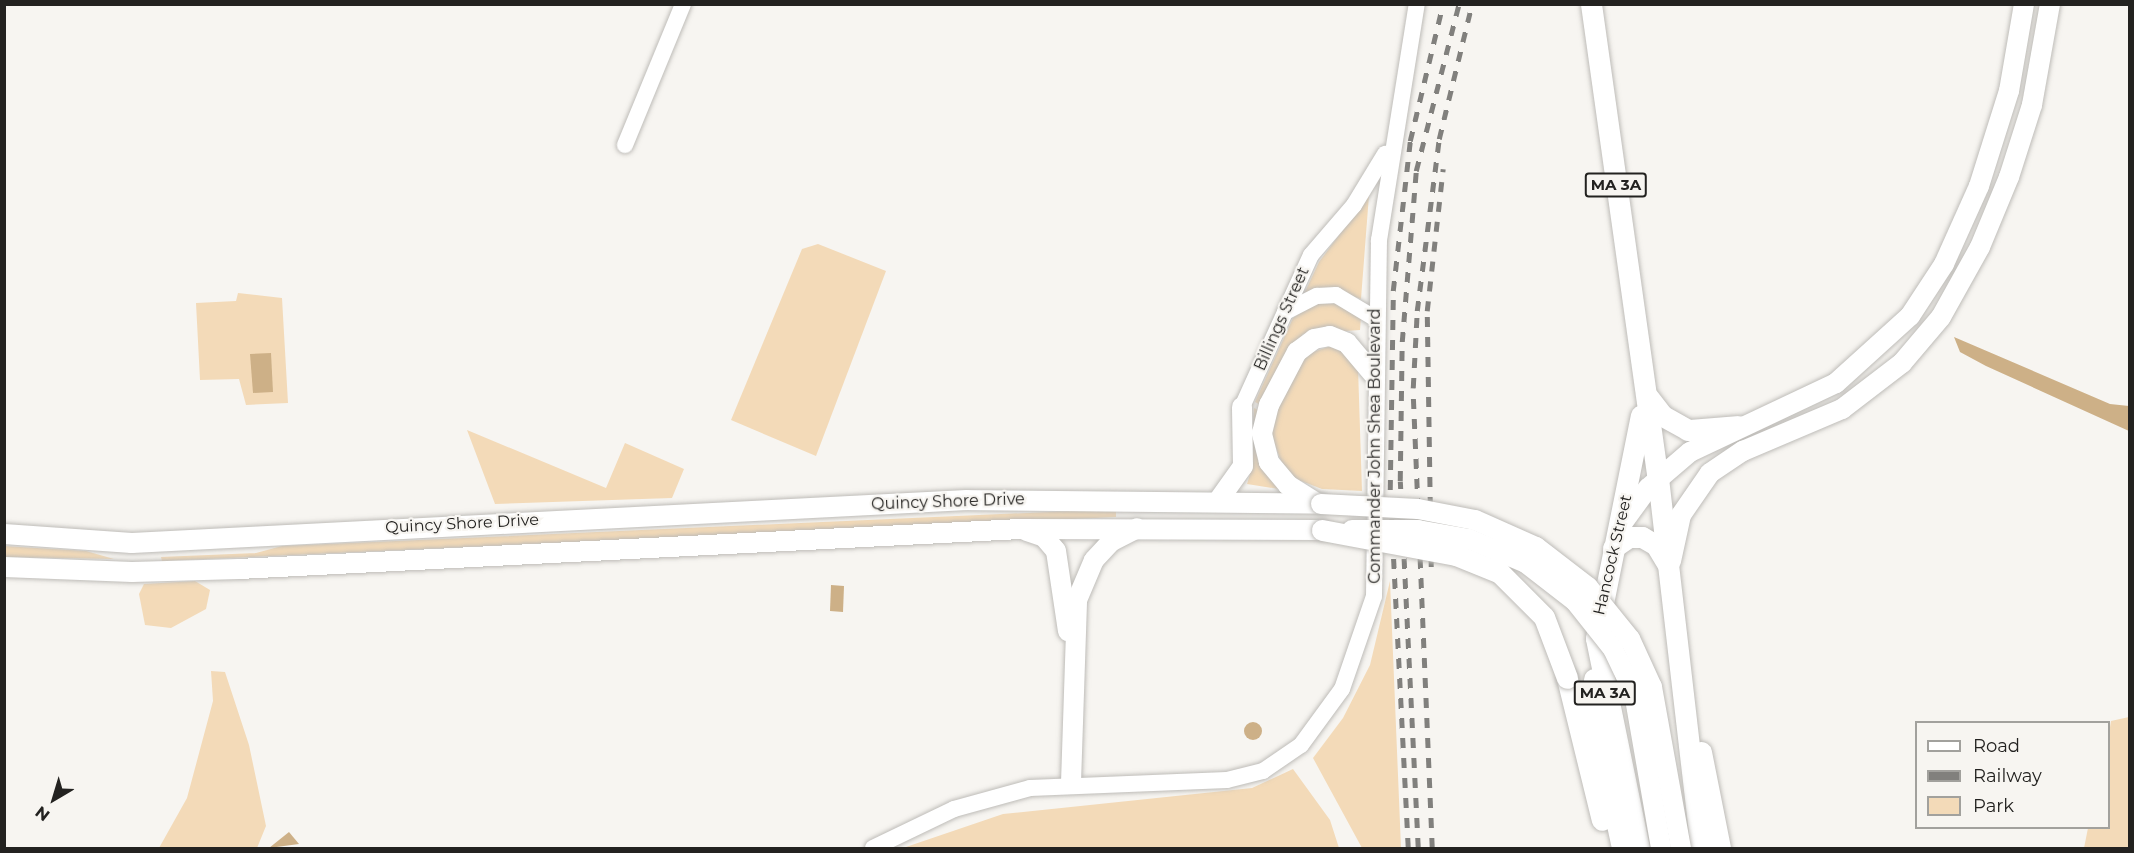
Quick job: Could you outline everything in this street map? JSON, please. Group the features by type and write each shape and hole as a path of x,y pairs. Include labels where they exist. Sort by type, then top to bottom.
{"main road":[{"name":"Hancock Street","path":"1591,4 1670,569 1701,849"},
{"path":"1614,542 1629,510 1658,478 1690,452 1738,426 1847,375 1886,343 1924,296 1949,254 1988,162 2009,91 2024,4"},
{"path":"1670,569 1681,515 1710,473 1743,451 1842,409 1902,363 1941,317 1980,247 2009,177 2032,105 2050,4"},
{"path":"1322,504 1295,491 1269,462 1262,433 1267,410 1297,352 1314,339 1330,336 1347,344 1373,374"},
{"name":"Hancock Street","path":"1639,849 1597,648 1614,542 1640,432 1642,366"},
{"path":"1646,394 1661,414 1688,430 1738,426"},
{"path":"1218,501 1244,466 1242,407"},
{"name":"Quincy Shore Drive","path":"4,534 132,543 967,500 1218,501 1418,509 1474,520 1536,547 1588,587 1629,639 1652,687 1680,849"},
{"path":"1071,783 1073,660 1084,579 1112,541 1142,526"},
{"name":"Quincy Shore Drive","path":"4,567 132,572 239,569 1020,529 1142,526 1418,530 1469,539 1526,563 1575,601 1610,644 1634,693 1661,849"},
{"path":"1020,529 1044,537 1056,551 1073,660"},
{"path":"1322,530 1456,555 1500,573 1544,617 1567,678 1611,849"},
{"path":"1614,542 1629,537 1642,537 1656,545 1670,569"},
{"path":"1597,648 1594,718 1622,849"},
{"path":"1686,715 1701,752 1720,849"}],"street":[{"path":"625,145 683,4"},
{"name":"Commander John Shea Boulevard","path":"873,849 982,799 1071,783 1249,776 1290,754 1315,729 1356,658 1374,596 1373,374 1376,319 1391,142 1417,4"},
{"name":"Billings Street","path":"1242,407 1285,312 1325,234 1354,206 1391,142"},
{"path":"1285,312 1317,296 1336,296 1376,319"}],"green space":[{"path":"1369,195 1361,299 1332,289 1304,294 1319,262"},
{"path":"818,244 886,271 816,456 731,420 802,249"},
{"path":"238,293 282,298 288,403 246,405 239,379 200,380 196,303 236,301"},
{"path":"1339,303 1361,316 1360,330 1303,334 1261,405 1255,402 1293,318 1313,304"},
{"path":"1331,346 1343,350 1358,368 1362,491 1322,489 1296,479 1283,466 1270,432 1273,413 1304,355"},
{"path":"1254,408 1258,410 1256,452 1279,489 1247,484 1253,464"},
{"path":"467,430 606,488 625,443 684,469 672,498 495,504"},
{"path":"1116,509 1116,517 162,561 161,557 256,553 282,546"},
{"path":"4,546 86,551 114,559 5,557"},
{"path":"195,581 210,590 206,609 171,628 145,625 139,594 144,584"},
{"path":"1390,581 1401,848 1362,848 1313,758 1343,718 1370,665"},
{"path":"211,671 225,672 249,745 266,826 257,848 159,848 187,798 213,701"},
{"path":"2129,717 2129,848 2084,848 2088,829 2110,829 2111,721"},
{"path":"1293,769 1330,820 1339,848 903,848 1003,814 1252,788"}],"shaded area":[{"path":"1954,337 2110,404 2129,406 2129,431 1986,366 1960,352"},
{"path":"271,353 273,392 253,393 250,354"},
{"path":"831,585 844,586 843,612 830,611"},
{"path":"1249,722 1257,722 1262,727 1260,738 1249,740 1244,735 1244,727"},
{"path":"289,832 299,844 269,848"}],"railway":[{"path":"1408,848 1390,490 1393,291 1410,141 1443,4"},
{"path":"1418,848 1400,481 1402,342 1416,171 1459,4"},
{"path":"1432,848 1413,388 1417,311 1439,139 1472,4"},
{"path":"1431,567 1427,311 1443,169"}]}
